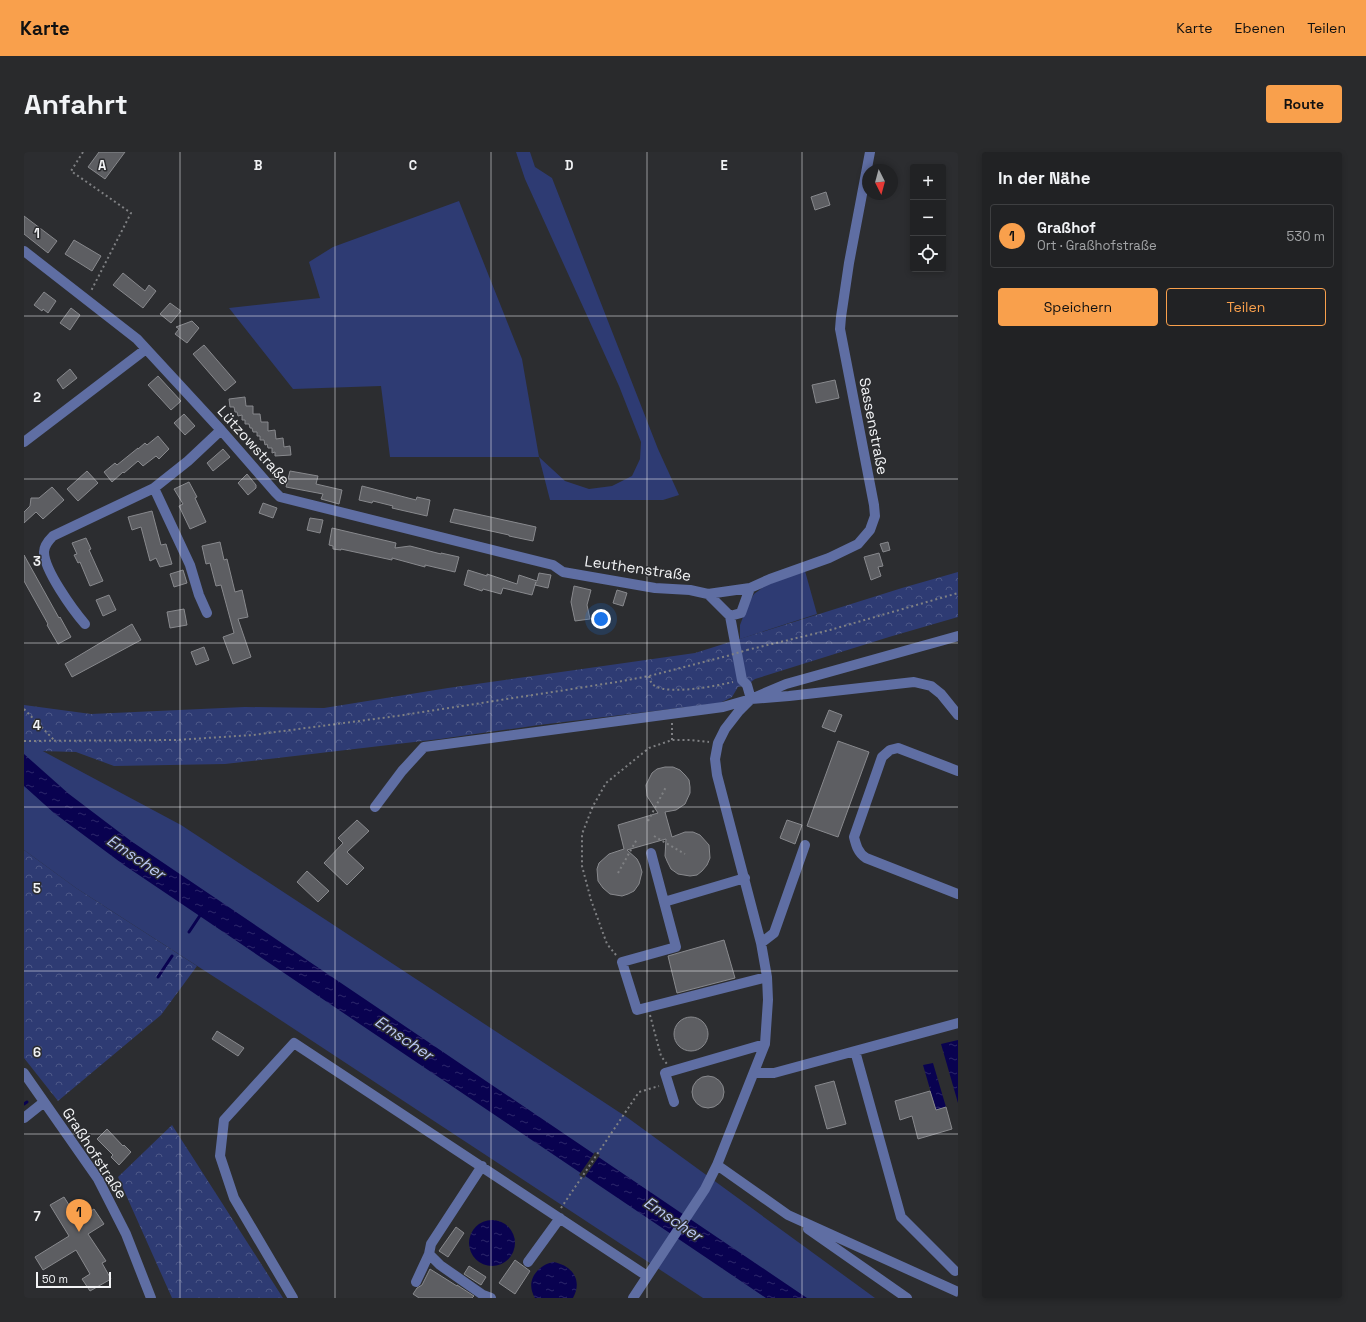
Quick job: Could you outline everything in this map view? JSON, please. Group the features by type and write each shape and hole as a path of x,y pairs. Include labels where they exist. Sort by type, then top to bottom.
{"street":[{"name":"Sassenstraße","path":"708,594 750,588 770,579 829,558 858,544 870,530 874,516 874,505 840,329 849,263 870,152"},
{"name":"Lützowstraße","path":"24,251 137,339 221,430 280,497 553,565 563,572"},
{"path":"24,442 146,349"},
{"path":"84,624 72,608 47,563 44,554 49,540 53,536 154,488 188,461 221,430"},
{"path":"154,488 190,565 199,595 207,613"},
{"name":"Leuthenstraße","path":"563,572 655,588 690,590 708,594"},
{"path":"730,616 741,612 750,588"},
{"path":"708,594 730,616 742,680 747,685 751,699"},
{"path":"375,807 402,771 424,748 723,707 751,699 786,684 958,636"},
{"path":"633,1298 705,1189 717,1165 765,1044 768,1000 767,977 761,943 745,878 717,775 715,759 718,743 739,711 751,699 914,682 931,686 941,694 958,715"},
{"path":"958,771 898,748 890,750 882,757 854,837 856,846 861,855 866,858 958,894"},
{"path":"761,943 774,933 805,845"},
{"path":"651,853 676,947 622,962 636,1010 767,977"},
{"path":"664,902 745,878"},
{"path":"754,1073 774,1073 958,1023"},
{"path":"293,1298 234,1198 220,1156 224,1120 294,1043 647,1276"},
{"path":"674,1102 665,1073 765,1044"},
{"path":"855,1051 901,1217 955,1271"},
{"name":"Graßhofstraße","path":"24,1073 91,1167 126,1234 151,1298"},
{"path":"24,1118 44,1102"},
{"path":"717,1165 907,1298"},
{"path":"416,1282 429,1254 431,1244 482,1166"},
{"path":"788,1215 958,1292"},
{"path":"528,1262 558,1217"},
{"path":"429,1254 440,1265 483,1295 491,1298"}],"path":[{"path":"83,152 71,172 131,213 86,300"},
{"path":"24,741 176,740 253,735 397,716 586,687 649,676 830,630 958,593"},
{"path":"649,676 652,684 666,690 708,686 742,680"},
{"path":"24,709 55,740"},
{"path":"672,714 672,740"},
{"path":"622,962 607,944 591,900 582,866 582,834 593,806 606,783 649,748 672,740 718,743"},
{"path":"648,821 666,787"},
{"path":"654,836 685,854"},
{"path":"618,873 637,840"},
{"path":"648,1007 661,1056 672,1071"},
{"path":"558,1217 574,1189 639,1092 668,1084"}],"green space":[{"path":"516,152 530,152 535,167 552,178 658,449 679,495 663,500 550,500 539,457 565,481 589,489 612,486 632,476 640,459 641,442 619,386 525,179"},
{"path":"459,201 522,359 539,457 390,457 381,386 293,389 229,308 320,298 309,262 333,247"},
{"path":"805,571 817,614 740,639 740,625 748,604 754,594 766,585"},
{"path":"958,572 958,617 755,679 747,685 738,687 732,697 720,703 539,725 440,739 225,764 114,766 76,752 40,751 24,741 24,705 91,714 245,707 324,708 448,688 695,653"},
{"path":"24,741 181,825 628,1118 875,1298 703,1298 247,998 76,888 24,850"},
{"path":"24,850 76,888 197,966 161,1015 58,1101 24,1058"},
{"path":"172,1125 283,1298 172,1298 118,1177"}],"water":[{"name":"Emscher","path":"24,754 69,794 131,841 807,1298 766,1298 124,865 54,813 24,786"},
{"path":"958,1040 958,1103 941,1044"},
{"path":"933,1063 946,1107 936,1110 923,1065"},
{"path":"492,1220 505,1224 511,1230 515,1243 511,1256 505,1262 492,1266 479,1262 473,1256 469,1243 473,1230 479,1224"},
{"path":"553,1262 566,1266 574,1274 577,1285 573,1298 535,1298 531,1286 534,1276 542,1267"}],"pier":[{"path":"595,1152 600,1155 584,1178 579,1175"}],"building":[{"path":"99,152 125,152 105,179 88,167"},
{"path":"826,192 830,205 815,210 811,197"},
{"path":"24,216 57,241 48,253 24,234"},
{"path":"74,240 101,256 92,271 65,254"},
{"path":"123,273 145,291 149,285 156,291 143,308 113,285"},
{"path":"44,292 56,301 48,313 43,309 42,311 34,305"},
{"path":"170,303 181,311 171,323 160,314"},
{"path":"71,308 80,315 70,330 60,323"},
{"path":"192,321 199,328 187,343 175,334 179,329 176,327"},
{"path":"204,345 236,382 225,391 193,354"},
{"path":"70,369 77,378 63,389 57,380"},
{"path":"158,376 181,401 171,410 148,385"},
{"path":"835,380 839,398 816,403 812,385"},
{"path":"245,397 246,406 253,406 253,414 260,414 261,422 268,422 268,431 275,430 276,439 283,438 284,447 290,446 291,455 275,456 275,452 272,453 272,448 268,448 267,444 265,445 264,440 260,440 260,436 257,436 257,432 253,432 249,424 245,424 245,420 242,420 242,415 238,416 234,407 230,407 229,399"},
{"path":"184,414 195,426 185,435 174,423"},
{"path":"158,436 169,449 159,459 156,456 143,466 138,461 112,482 104,472 115,463 117,465 145,443 147,445"},
{"path":"223,449 230,457 213,471 207,463"},
{"path":"87,471 98,483 78,501 67,489"},
{"path":"290,471 318,476 316,484 342,490 339,504 321,499 323,494 286,487"},
{"path":"247,474 256,485 256,488 248,495 238,483"},
{"path":"189,482 197,497 195,498 206,522 190,529 179,506 183,504 174,489"},
{"path":"362,486 416,500 417,497 430,500 427,516 392,508 393,506 373,501 372,503 359,500"},
{"path":"52,487 64,500 43,519 36,512 24,523 24,512 30,506 31,498 39,498"},
{"path":"263,503 277,508 273,518 259,513"},
{"path":"454,509 536,527 533,541 450,522"},
{"path":"152,511 161,545 166,544 172,564 160,567 156,558 150,561 141,527 132,530 128,517"},
{"path":"310,518 323,520 320,533 307,530"},
{"path":"332,528 396,543 395,548 410,546 459,557 455,572 425,565 425,567 392,558 392,560 341,549 333,549 333,546 329,545"},
{"path":"86,538 91,549 89,550 103,581 90,586 80,562 78,563 74,555 77,554 72,543"},
{"path":"220,542 224,560 227,559 235,592 242,590 248,617 238,619 251,657 233,664 223,637 234,633 221,585 216,586 210,563 206,564 202,546"},
{"path":"888,542 890,550 883,552 880,544"},
{"path":"879,553 883,566 878,567 881,576 871,580 864,557"},
{"path":"24,555 71,637 58,644 24,581"},
{"path":"183,570 187,583 174,587 170,574"},
{"path":"468,570 487,576 487,574 517,584 519,575 537,581 539,573 551,575 548,588 535,585 532,595 503,588 501,594 483,589 482,591 464,585"},
{"path":"574,586 591,590 587,605 590,619 575,621 571,602"},
{"path":"617,590 627,593 623,606 613,603"},
{"path":"109,595 116,610 103,616 96,600"},
{"path":"184,609 187,625 170,628 167,612"},
{"path":"132,624 141,640 72,677 65,664"},
{"path":"204,647 209,660 196,665 191,652"},
{"path":"829,710 842,715 835,732 822,727"},
{"path":"838,741 869,752 838,837 807,826"},
{"path":"673,767 680,770 689,780 690,787 690,793 685,804 676,810 665,812 672,837 685,832 693,832 700,835 709,845 710,858 707,865 697,875 690,876 678,874 671,869 665,856 666,839 627,850 637,859 640,865 642,872 639,884 634,891 628,894 622,896 610,894 598,881 597,869 599,863 609,854 624,849 618,825 658,813 647,796 646,785 652,773 657,769"},
{"path":"357,820 369,831 347,852 364,868 347,885 324,863 343,843 338,838"},
{"path":"787,820 802,825 795,844 780,838"},
{"path":"307,871 329,891 318,902 297,882"},
{"path":"724,940 735,978 677,993 668,956"},
{"path":"691,1017 703,1022 708,1034 703,1046 691,1051 679,1046 674,1034 679,1022"},
{"path":"217,1031 244,1048 238,1056 212,1039"},
{"path":"705,1076 711,1076 720,1080 724,1092 720,1104 711,1108 705,1108 696,1104 692,1095 692,1089 696,1080"},
{"path":"834,1081 846,1124 827,1129 815,1086"},
{"path":"930,1091 936,1110 946,1107 952,1129 918,1139 912,1116 900,1120 895,1101"},
{"path":"107,1129 123,1146 124,1145 131,1152 119,1165 111,1157 113,1155 97,1139"},
{"path":"64,1197 78,1219 94,1209 104,1224 88,1234 106,1261 102,1263 111,1279 90,1291 82,1279 90,1274 76,1250 43,1270 35,1257 69,1236 50,1205"},
{"path":"456,1227 464,1233 448,1257 439,1251"},
{"path":"515,1260 530,1271 515,1294 499,1283"},
{"path":"469,1266 486,1277 481,1285 464,1274"},
{"path":"430,1269 474,1296 472,1298 419,1298 413,1294 417,1288 422,1285"}],"waterway":[{"path":"189,932 201,914"},
{"path":"158,977 172,956"}],"place":[{"name":"Graßhof","path":"79,1232"}]}
